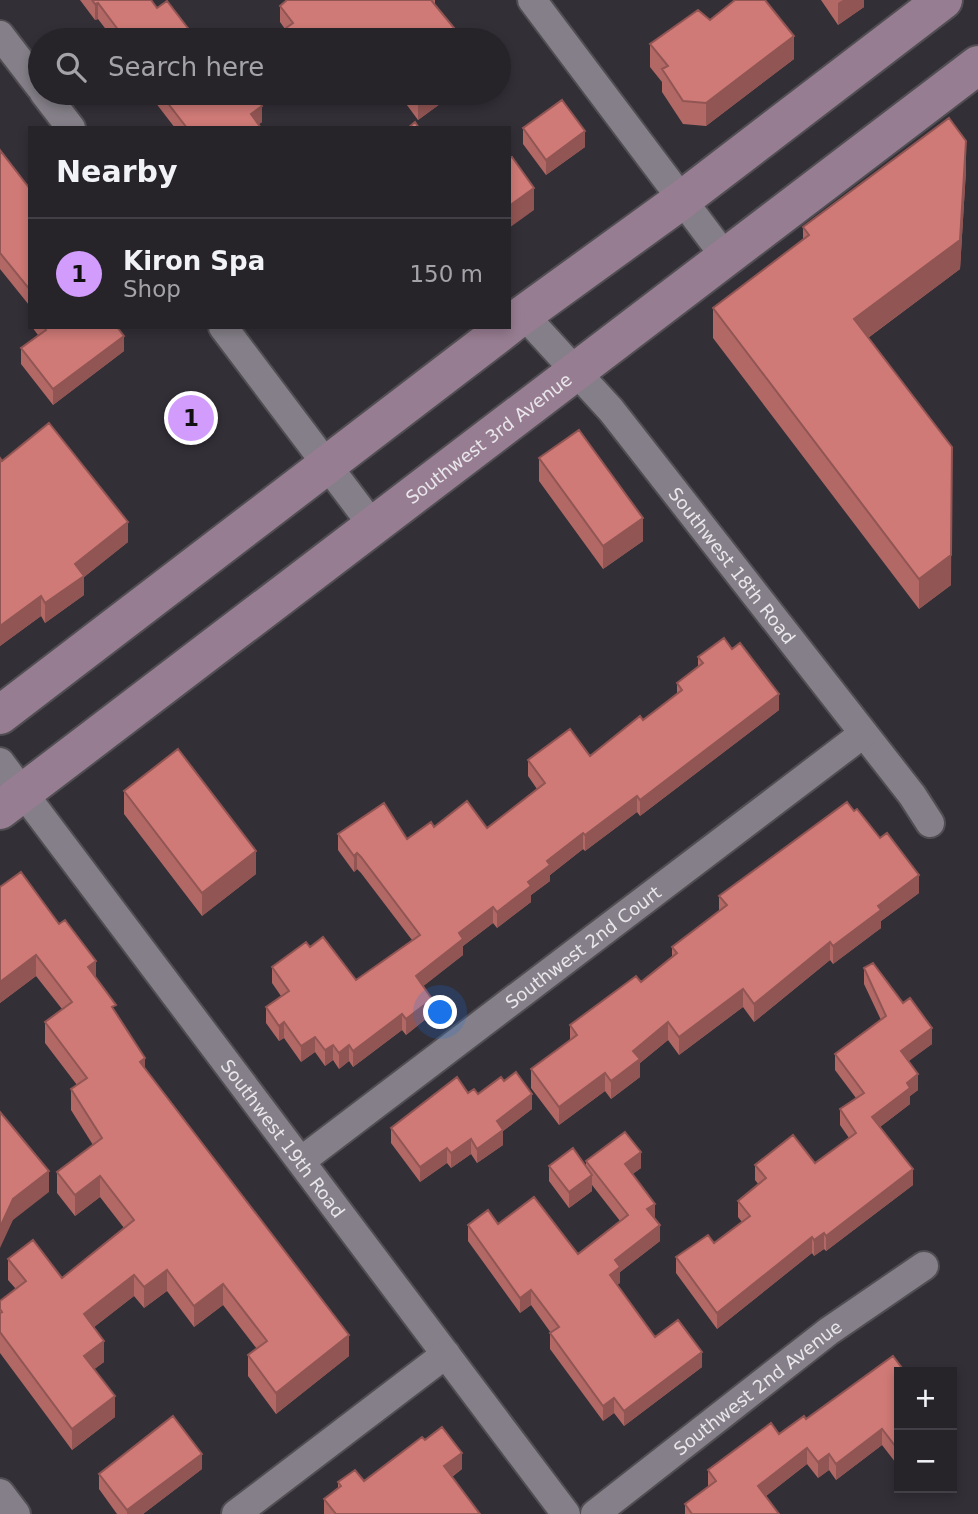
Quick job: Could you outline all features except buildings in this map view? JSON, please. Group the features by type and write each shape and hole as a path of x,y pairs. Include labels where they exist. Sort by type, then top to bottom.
{"main road":[{"path":"513,322 683,199 943,0"},
{"name":"Southwest 3rd Avenue","path":"12,801 978,65"},
{"path":"0,715 504,329"}],"street":[{"path":"531,0 726,258"},
{"path":"0,35 28,71"},
{"path":"53,105 69,126"},
{"name":"Southwest 18th Road","path":"513,322 575,372 625,428 912,794 930,823"},
{"path":"224,329 373,526"},
{"name":"Southwest 2nd Court","path":"301,1161 863,734"},
{"name":"Southwest 19th Road","path":"0,762 12,801 301,1161 566,1514"},
{"name":"Southwest 2nd Avenue","path":"595,1514 829,1331 924,1266"},
{"path":"236,1514 446,1354"},
{"path":"0,1493 16,1514"}],"place":[{"name":"Kiron Spa","path":"191,418"}]}
